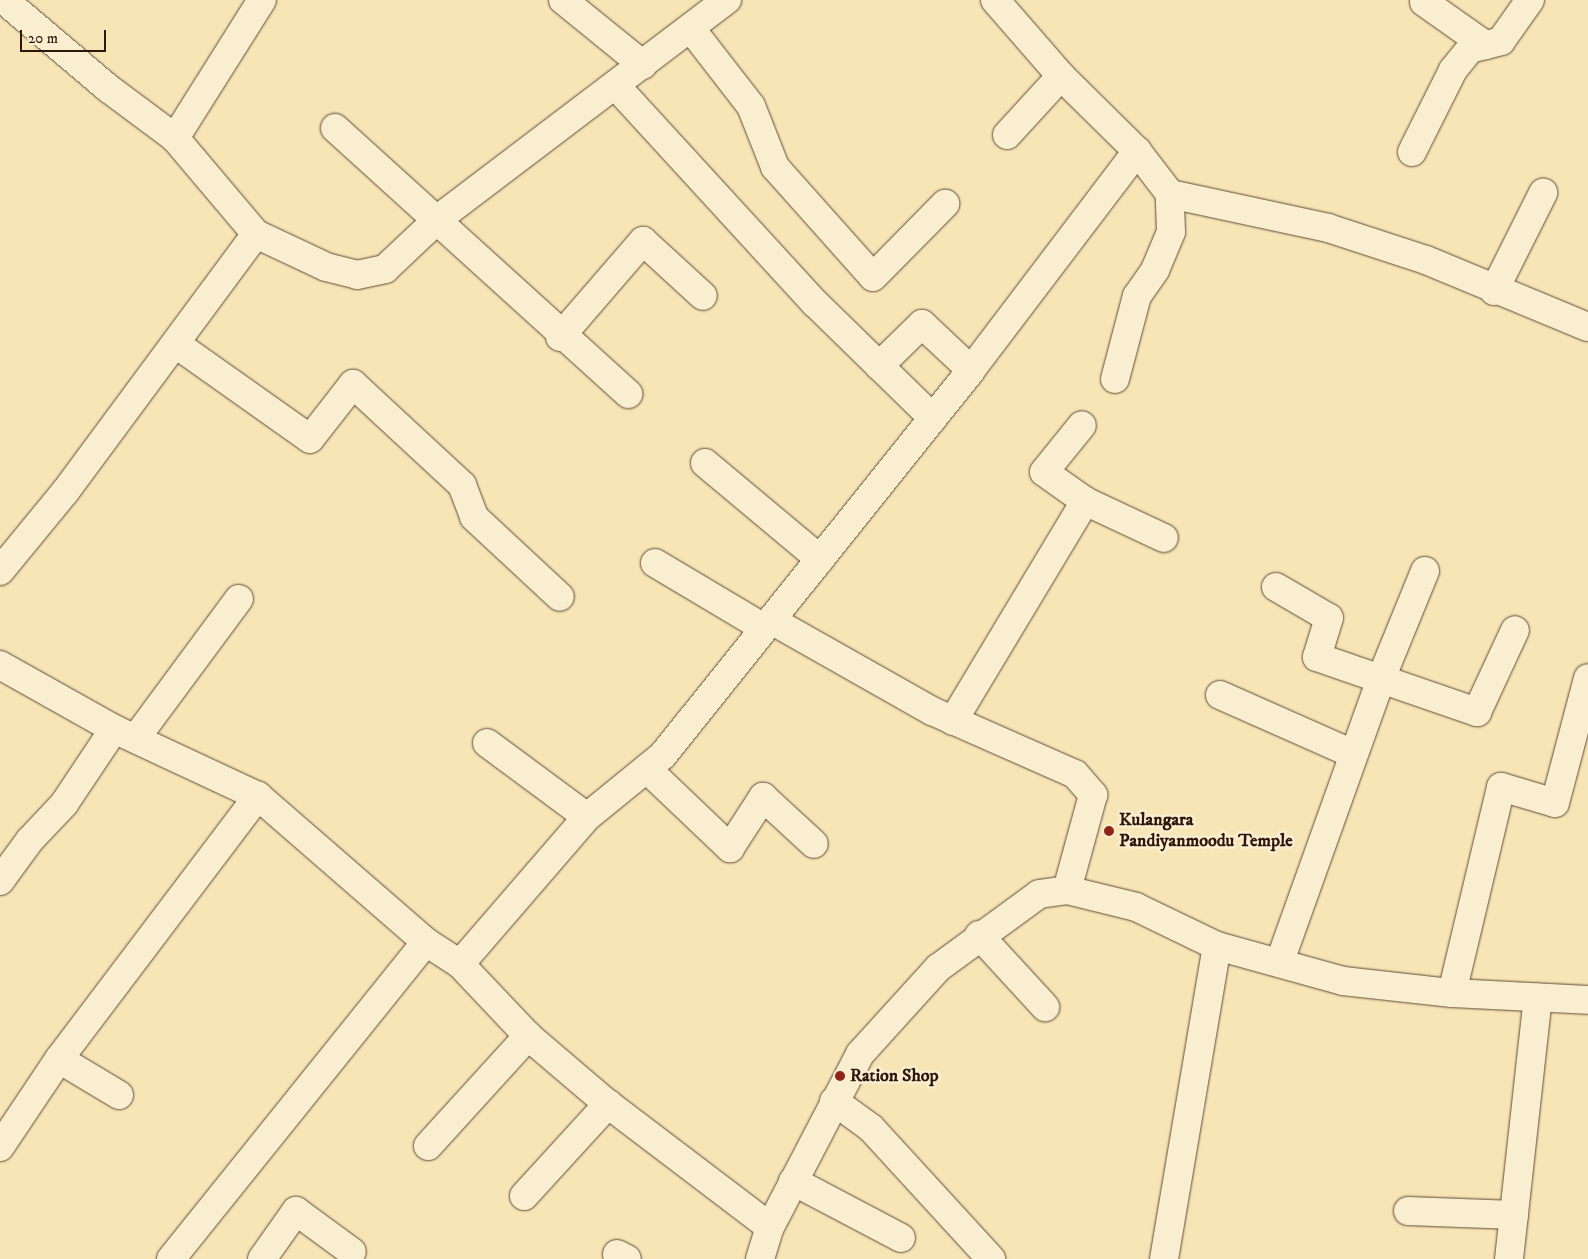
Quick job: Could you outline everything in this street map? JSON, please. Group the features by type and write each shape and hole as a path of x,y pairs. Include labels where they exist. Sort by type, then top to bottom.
{"street":[{"path":"4,0 108,89 175,138 256,234 326,267 356,275 385,269 438,219 643,64 692,30 727,0"},
{"path":"175,138 262,0"},
{"path":"563,0 643,64"},
{"path":"995,0 1061,76 1137,151 1170,194 1171,232 1155,270 1137,296 1115,379"},
{"path":"1412,152 1453,70 1470,49 1501,41 1530,0"},
{"path":"1424,2 1485,45"},
{"path":"692,30 751,106 775,167 873,277 945,204"},
{"path":"1007,136 1061,76"},
{"path":"615,85 815,303 933,418"},
{"path":"335,128 438,219 560,337 628,394"},
{"path":"460,964 587,817 647,769 768,624 971,370 1137,151"},
{"path":"1494,291 1543,193"},
{"path":"1170,194 1328,228 1426,260 1494,291 1588,327"},
{"path":"0,571 176,344 256,234"},
{"path":"560,337 642,242 703,296"},
{"path":"879,366 922,324 971,370"},
{"path":"176,344 310,439 353,384 462,485 474,517 560,597"},
{"path":"1082,425 1044,472 1084,501 1164,538"},
{"path":"705,463 820,559"},
{"path":"953,721 1084,501"},
{"path":"655,562 768,624 953,721 1075,774 1093,795 1067,890"},
{"path":"1280,961 1353,754 1425,571"},
{"path":"1276,587 1329,618 1317,657 1477,712 1514,630"},
{"path":"0,881 30,840 125,734 239,599"},
{"path":"0,665 125,734 258,796 426,942 460,964 528,1036 608,1104 770,1227"},
{"path":"1452,993 1501,787 1555,802 1588,678"},
{"path":"1220,695 1353,754"},
{"path":"487,743 587,817"},
{"path":"647,769 730,848 763,797 814,844"},
{"path":"0,1147 59,1059 258,796"},
{"path":"760,1259 770,1227 860,1054 938,968 979,935 1039,894 1067,890 1136,907 1217,946 1280,961 1343,981 1452,993 1588,1000"},
{"path":"979,935 1045,1007"},
{"path":"171,1259 426,942"},
{"path":"1164,1259 1217,946"},
{"path":"1509,1259 1538,998"},
{"path":"428,1146 528,1036"},
{"path":"59,1059 119,1095"},
{"path":"834,1101 871,1128 991,1259"},
{"path":"524,1196 608,1104"},
{"path":"793,1181 901,1238"},
{"path":"262,1259 296,1211 352,1252"},
{"path":"1408,1211 1514,1215"}],"place":[{"name":"Kulangara Pandiyanmoodu Temple","path":"1109,831"},
{"name":"Ration Shop","path":"840,1076"}]}
